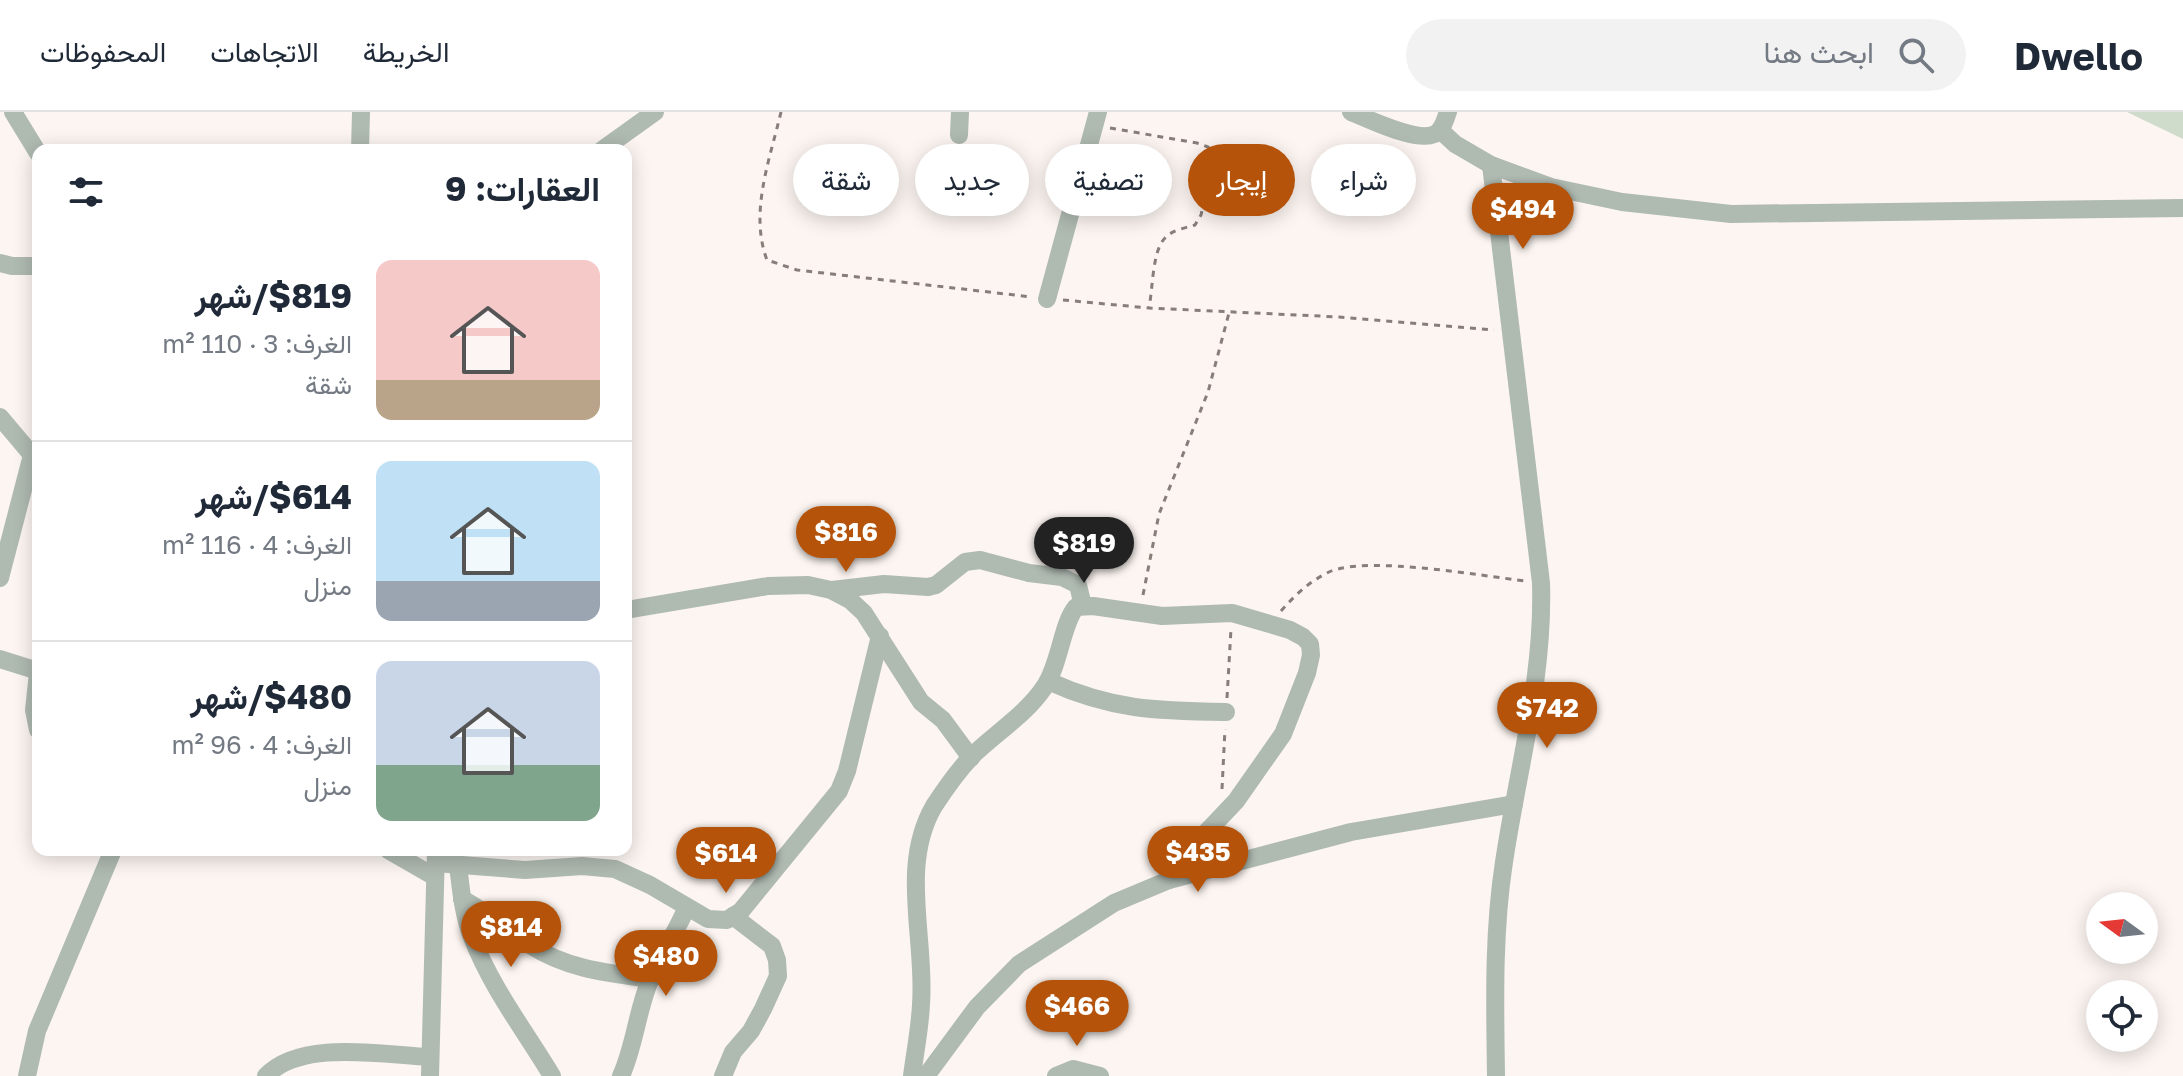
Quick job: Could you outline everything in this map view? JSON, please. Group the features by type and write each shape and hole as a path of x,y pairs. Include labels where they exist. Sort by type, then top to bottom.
{"street":[{"path":"13,112 33,144"},
{"path":"360,144 361,112"},
{"path":"610,144 655,112"},
{"path":"959,135 960,112"},
{"path":"1351,112 1405,133 1422,136 1433,135 1440,130 1448,112"},
{"path":"1047,299 1096,119"},
{"path":"1440,130 1455,144 1491,165 1551,187 1622,202 1731,214 2183,208"},
{"path":"1491,165 1541,583 1543,628 1530,726 1500,893 1496,948 1496,1076"},
{"path":"4,267 32,266"},
{"path":"0,417 32,450"},
{"path":"0,578 32,468"},
{"path":"831,590 884,584 928,587 936,585 965,562 980,560 1072,580 1078,585 1083,606"},
{"path":"632,609 768,586 808,585 831,590 850,600 864,613 921,702 943,720 971,758"},
{"path":"912,1076 922,1003 915,880 922,835 933,809 952,779 1028,706 1048,681 1073,610 1083,606 1140,615 1232,613 1271,623 1303,637 1310,644 1311,655 1283,734 1262,768 1199,840 1169,880"},
{"path":"410,856 436,863 525,870 582,858 650,885 708,919 727,920 741,911 839,791 850,759 880,636"},
{"path":"0,659 32,670"},
{"path":"1048,681 1080,696 1121,707 1226,712"},
{"path":"926,1076 977,1007 1019,964 1114,903 1169,880 1351,832 1514,804"},
{"path":"27,1076 37,1031 110,856"},
{"path":"430,1076 436,863"},
{"path":"458,865 462,899 473,938 495,984 552,1076"},
{"path":"462,899 530,946 566,964 651,979"},
{"path":"621,1076 651,979 687,907"},
{"path":"723,1076 733,1052 751,1031 778,976 772,946 733,916"},
{"path":"266,1076 282,1062 294,1057 363,1052 430,1057"},
{"path":"1056,1076 1073,1069 1100,1076"}],"path":[{"path":"781,112 766,169 759,239 767,260 797,270 1047,299 1229,313 1339,317 1513,338"},
{"path":"1096,119 1197,143 1208,147 1215,156 1201,215 1195,225 1172,232 1162,240 1149,308"},
{"path":"1140,615 1159,514 1208,392 1229,313"},
{"path":"1271,623 1297,592 1330,571 1397,566 1541,583"}],"green space":[{"path":"2127,112 2183,112 2183,139"}]}
